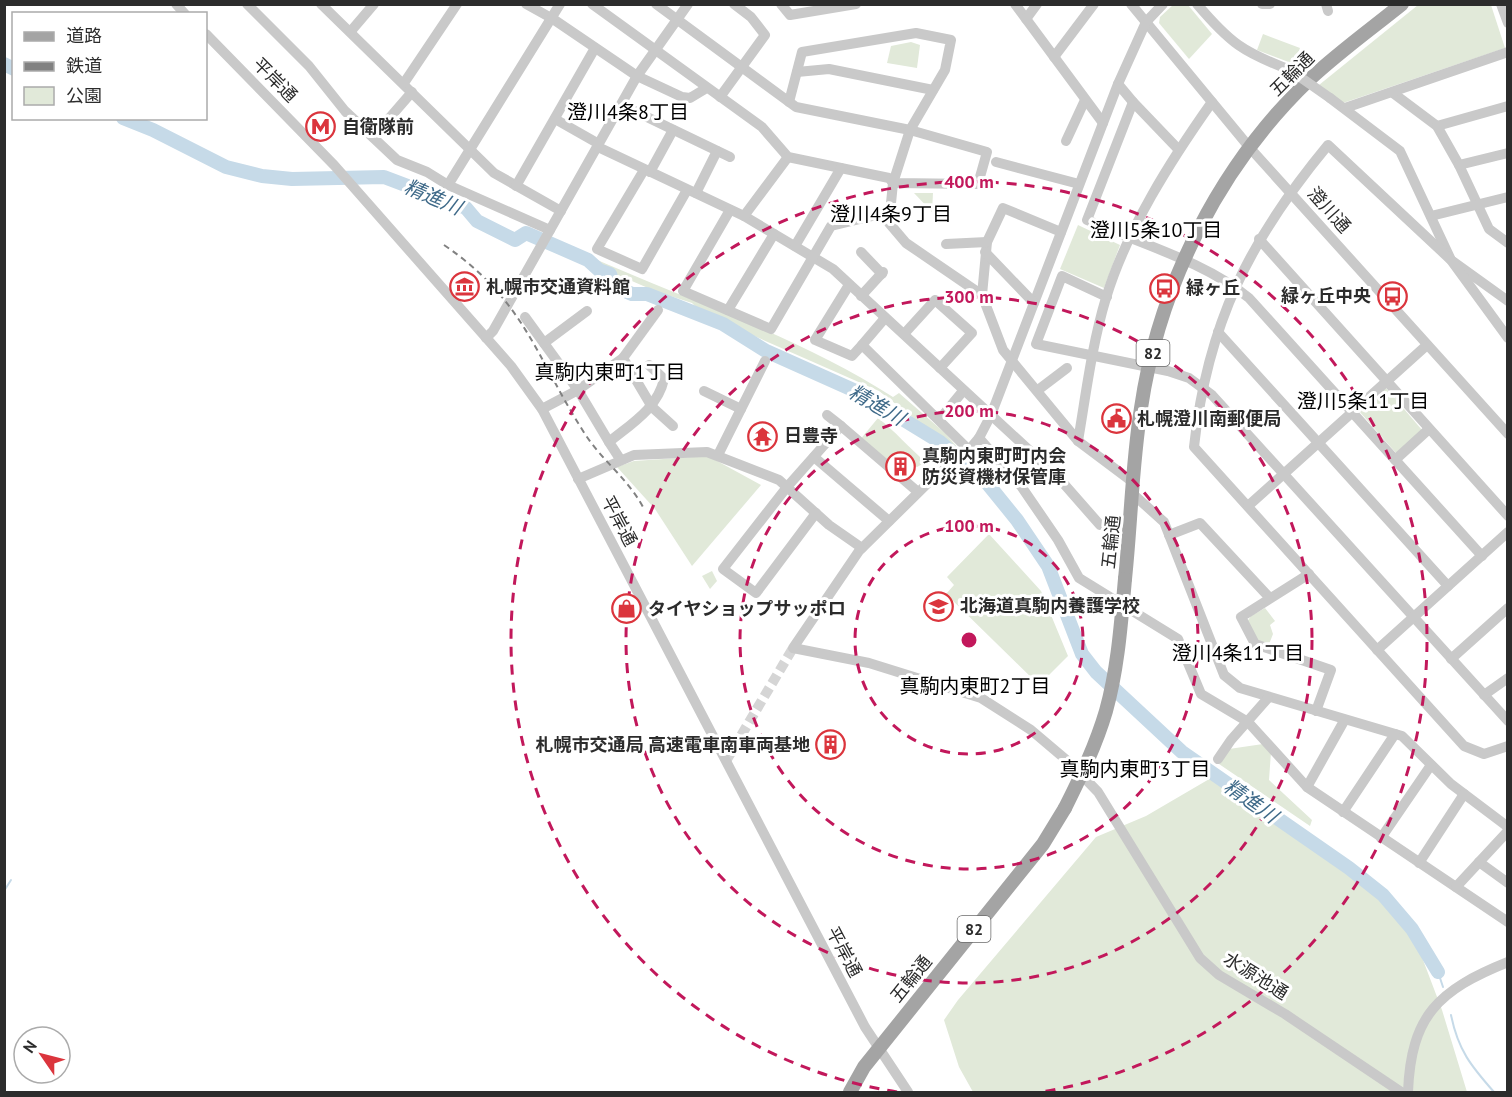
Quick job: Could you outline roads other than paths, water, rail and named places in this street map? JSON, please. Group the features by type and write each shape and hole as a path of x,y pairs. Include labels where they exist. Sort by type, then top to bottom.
{"main road":[{"name":"五輪通","path":"850,1092 864,1067 1043,844 1065,808 1090,758 1106,711 1119,645 1141,407 1170,293 1184,261 1218,195 1250,148 1310,79 1402,4"}],"street":[{"path":"247,4 309,66 345,111 397,160 427,172 549,233"},
{"path":"321,4 494,173 561,212"},
{"path":"351,31 374,4"},
{"path":"404,83 457,4"},
{"path":"526,4 553,19 637,76 682,97 690,98 705,89"},
{"path":"448,184 553,19 560,4"},
{"path":"592,4 705,89 720,97 762,128 788,157 889,178 893,183"},
{"path":"656,4 796,107 910,130 987,152 978,184 893,183"},
{"path":"486,338 493,331 637,76 688,4"},
{"path":"720,97 765,35 751,17 734,4"},
{"path":"781,4 790,15 856,4"},
{"path":"1015,4 1103,123"},
{"path":"1026,19 1037,4"},
{"path":"1054,57 1094,4"},
{"name":"澄川通","path":"1131,4 1250,148 1508,434"},
{"path":"578,479 620,459 634,455 707,452 779,480 816,513 862,548 918,492 967,452 979,438 991,415 1118,84 1146,22 1163,4"},
{"path":"1197,4 1234,45 1251,55 1290,70 1345,108 1400,152 1451,260 1508,338"},
{"path":"1262,4 1264,7 1270,4"},
{"path":"1501,4 1508,23"},
{"path":"789,102 802,52 916,33 951,40 945,70 910,130 893,183 889,223 906,243 982,295"},
{"name":"平岸通","path":"207,35 334,165 486,338 542,409 825,952 879,1049 908,1092"},
{"path":"516,186 595,48"},
{"path":"1345,108 1508,52"},
{"path":"797,72 829,69 933,90"},
{"path":"1118,84 1179,150"},
{"path":"373,137 412,92"},
{"path":"1393,93 1437,126 1459,165 1489,229 1508,243"},
{"path":"1066,141 1078,109 1085,100"},
{"path":"1133,102 1087,220 1184,261 1235,286 1249,298 1482,556"},
{"path":"1078,441 1093,354 1107,297 1155,191 1179,150 1212,102"},
{"path":"622,105 730,157"},
{"path":"1437,126 1508,106"},
{"path":"555,119 599,146 647,171 744,216 833,269 1057,476 1100,525"},
{"path":"673,130 597,249 642,269 717,151"},
{"path":"1508,301 1451,260 1328,146 1290,192 1259,239 1235,286 1218,332 1203,388 1194,447 1464,746 1484,754 1496,752 1508,746"},
{"path":"1459,165 1508,153"},
{"path":"744,216 788,157"},
{"path":"996,162 1079,184"},
{"path":"795,246 842,168"},
{"path":"1431,216 1508,197"},
{"path":"1061,232 1003,208 986,247 982,295 1003,350 1078,441 1134,489 1164,522 1224,675 1240,688 1268,698 1402,736 1464,794 1508,829 1456,887"},
{"path":"730,210 683,291 771,329 831,226 889,212"},
{"path":"728,310 774,234"},
{"path":"1259,239 1508,516"},
{"path":"946,244 986,247 1034,303"},
{"path":"861,252 882,273 861,296"},
{"path":"1107,297 1062,276 1036,344 1150,366 1189,378 1203,388 1221,403 1508,721"},
{"path":"849,285 815,340 852,356 885,318"},
{"path":"904,334 935,300 972,333 940,368"},
{"path":"542,409 578,390 622,358 658,310"},
{"path":"544,343 587,311"},
{"path":"525,317 578,390 620,459"},
{"path":"1218,332 1448,586"},
{"path":"862,345 940,419 967,452"},
{"path":"1248,506 1427,345"},
{"path":"622,358 652,407 673,426"},
{"path":"718,455 765,361"},
{"path":"609,442 652,407 664,379 649,365"},
{"path":"1038,390 1067,368"},
{"path":"704,391 741,409"},
{"path":"940,419 963,391"},
{"path":"826,415 918,492"},
{"path":"816,513 756,593 723,569 787,487 841,426"},
{"path":"1395,460 1429,429"},
{"path":"979,438 1021,486 1058,540 1079,578 1178,639 1201,694 1248,722 1307,787 1508,922"},
{"path":"814,457 890,521"},
{"path":"1169,535 1200,523 1269,597"},
{"path":"1377,650 1508,532"},
{"name":"水源池通","path":"862,548 793,648 869,663 981,698 1046,741 1098,792 1200,958 1220,975 1285,1014 1401,1092"},
{"path":"1309,574 1269,597 1241,617 1255,644 1331,670 1316,711"},
{"path":"1451,659 1508,608"},
{"path":"1484,695 1508,678"},
{"path":"1218,759 1268,698"},
{"path":"1307,787 1344,721"},
{"path":"1343,812 1395,734"},
{"path":"1381,838 1431,765"},
{"path":"1419,862 1464,794"},
{"path":"1479,862 1508,883"},
{"path":"1408,1092 1409,1063 1423,1021 1437,1002 1476,975 1508,962"}],"waterway":[{"name":"精進川","path":"4,64 12,68"},
{"name":"精進川","path":"128,120 226,167 262,176 292,179 384,177 466,208 477,221 515,240 526,233 588,260 599,270 610,274 614,286 632,294 647,294 723,324 766,351 860,393 940,442 987,483 1017,520 1048,566 1082,654 1096,672 1182,752 1349,868 1383,895 1412,929 1438,972"},
{"path":"4,891 11,880"},
{"name":"精進川","path":"1438,972 1443,987"},
{"name":"精進川","path":"1451,1015 1457,1038 1466,1057 1494,1092"}],"tunnel":[{"path":"726,761 793,648"}],"railway":[{"path":"444,245 493,287 511,309 585,434 631,488 644,509"}],"place":[{"name":"自衛隊前","path":"321,127"},
{"name":"札幌市交通資料館","path":"465,287"},
{"name":"緑ヶ丘","path":"1165,288"},
{"name":"緑ヶ丘中央","path":"1392,296"},
{"name":"札幌澄川南郵便局","path":"1116,419"},
{"name":"日豊寺","path":"763,436"},
{"name":"真駒内東町町内会 防災資機材保管庫","path":"901,466"},
{"name":"北海道真駒内養護学校","path":"939,606"},
{"name":"タイヤショップサッポロ","path":"627,609"},
{"name":"札幌市交通局 高速電車南車両基地","path":"831,745"}],"district":[{"name":"澄川4条8丁目","path":"628,112"},
{"name":"澄川4条9丁目","path":"891,214"},
{"name":"澄川5条10丁目","path":"1156,230"},
{"name":"真駒内東町1丁目","path":"610,372"},
{"name":"澄川5条11丁目","path":"1363,401"},
{"name":"澄川4条11丁目","path":"1238,653"},
{"name":"真駒内東町2丁目","path":"975,686"},
{"name":"真駒内東町3丁目","path":"1135,769"}]}
